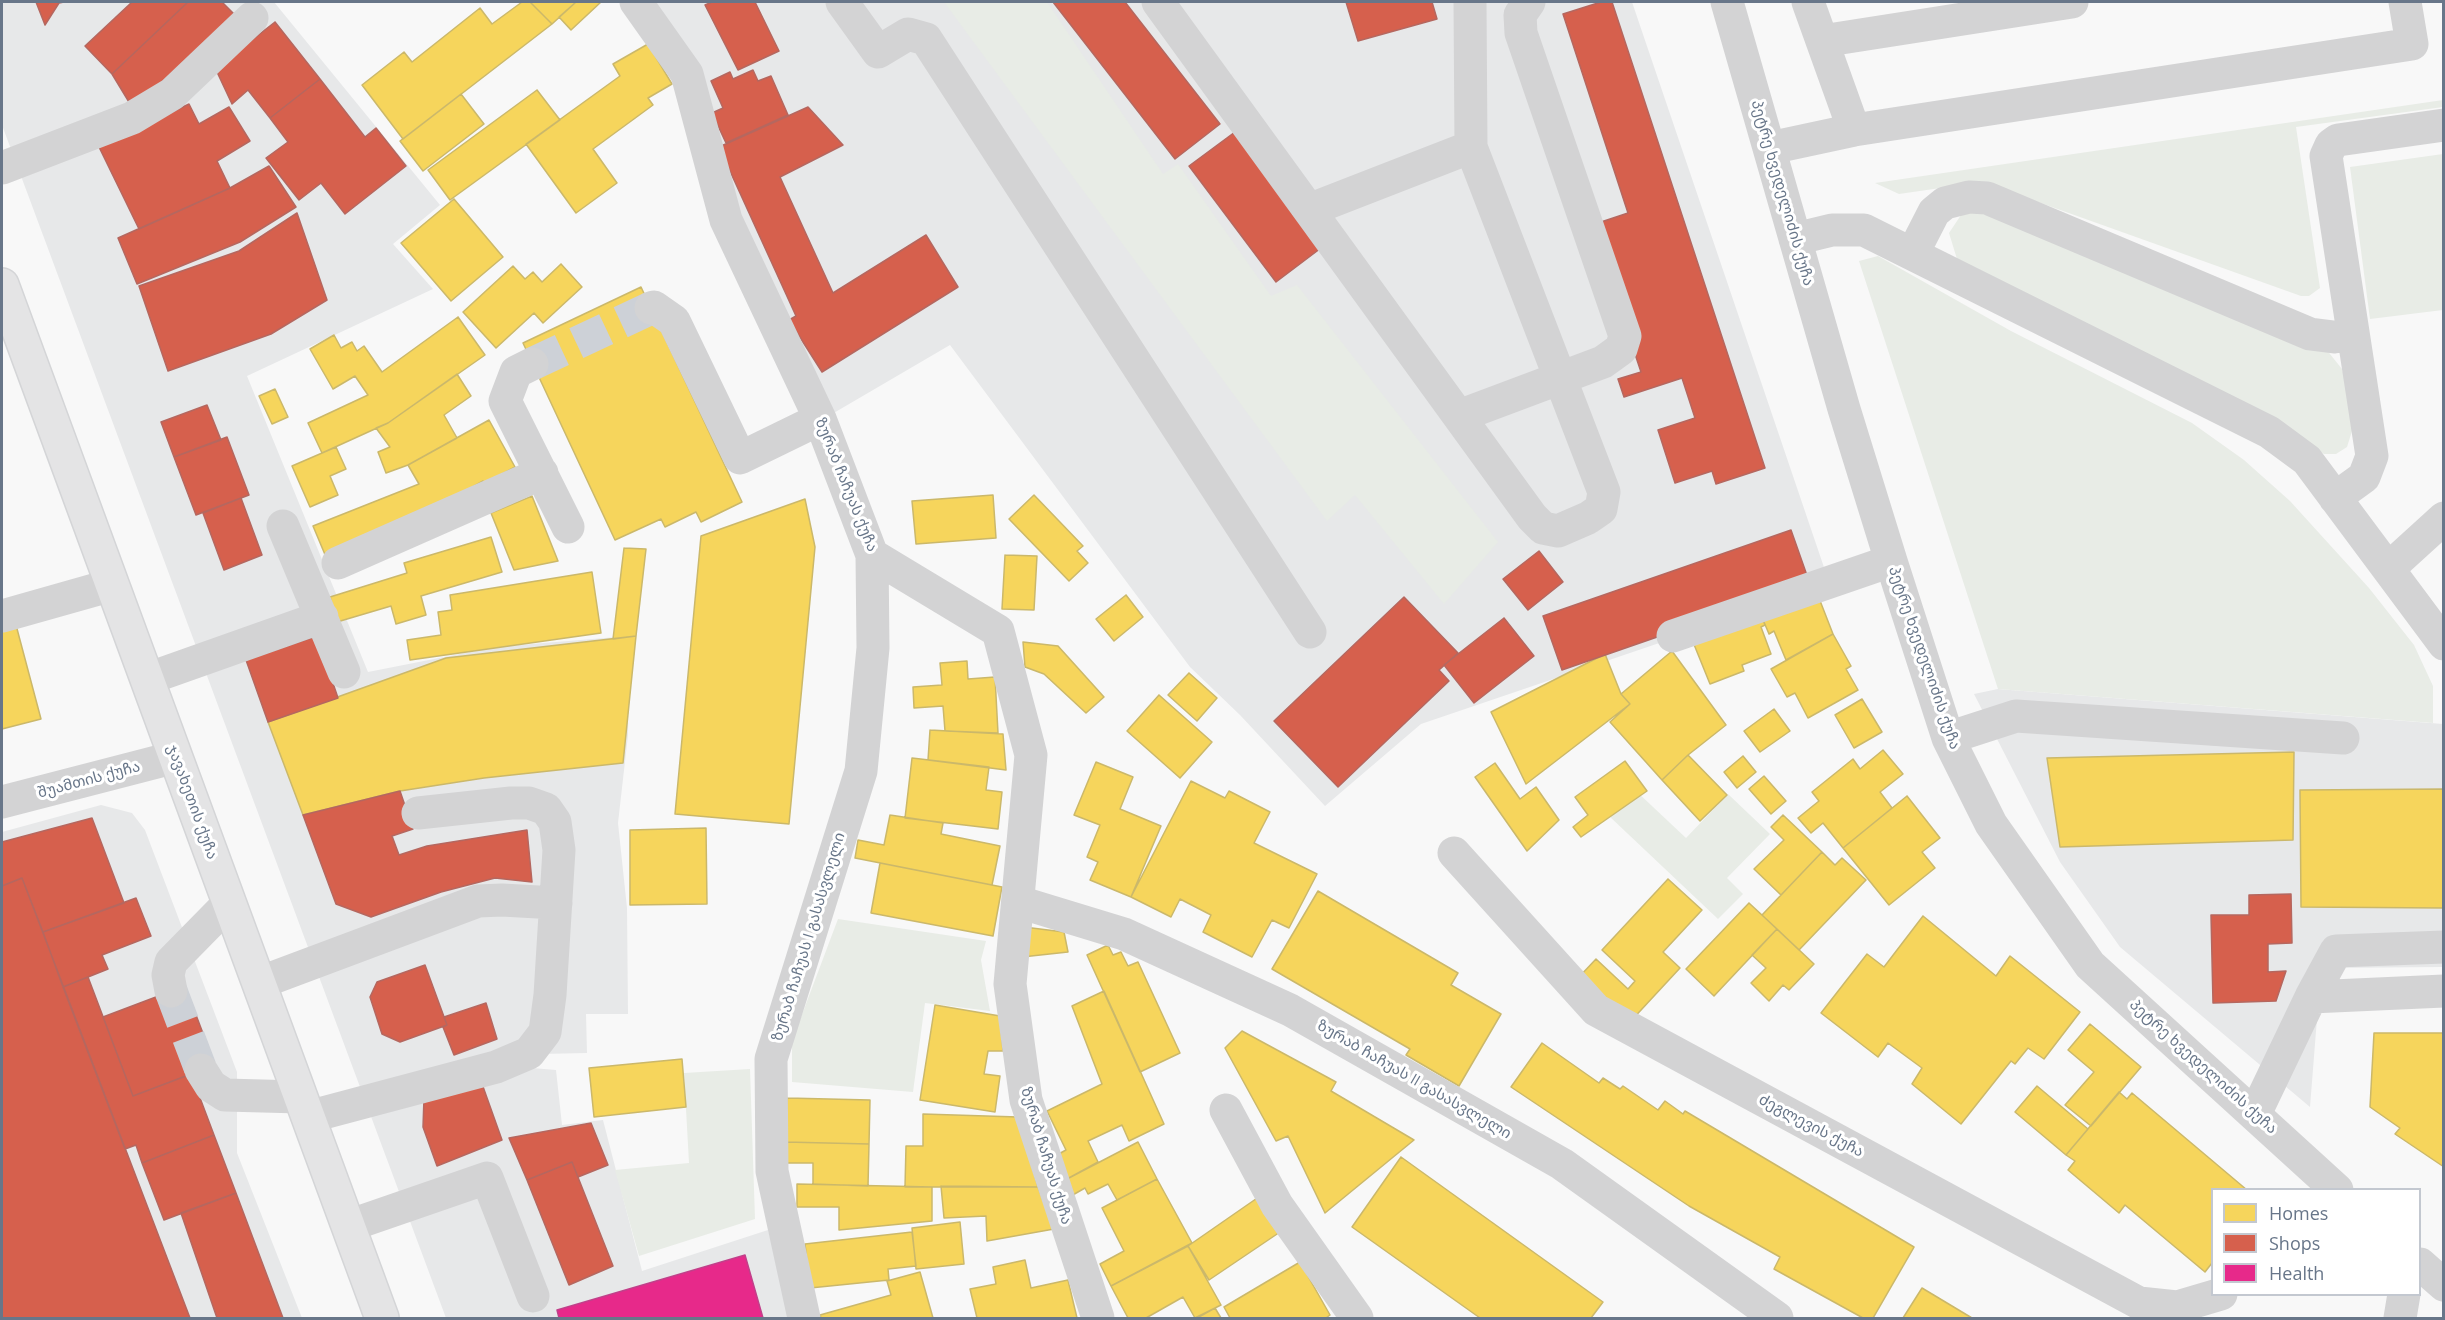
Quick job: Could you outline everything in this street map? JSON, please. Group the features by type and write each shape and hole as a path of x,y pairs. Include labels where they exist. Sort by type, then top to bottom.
{"main road":[{"name":"ჯავახეთის ქუჩა","path":"2,285 382,1318"}],"street":[{"name":"ზურაბ ჩაჩუას ქუჩა","path":"636,2 687,74 726,220 820,419 872,555 998,631 1031,755 1010,984 1026,1100 1098,1318"},
{"path":"842,2 878,51 908,34 926,39 1310,632"},
{"path":"1158,2 1532,517 1543,528 1558,531 1588,518 1600,509 1604,492 1471,147 1470,2"},
{"path":"1459,416 1603,362 1621,349 1625,336 1521,33 1520,15 1529,2"},
{"name":"პეტრე ხვედელიძის ქუჩა","path":"1726,2 1891,561 1948,738 1991,824 2090,965 2255,1114 2330,1187"},
{"path":"1808,2 1854,130"},
{"path":"1822,41 2072,2"},
{"path":"1770,147 1854,130 2412,44 2405,2"},
{"path":"2,168 132,118 172,94 252,18"},
{"path":"2335,498 2364,477 2372,456 2326,156 2331,145 2338,140 2444,125"},
{"path":"1309,210 1471,147"},
{"path":"1913,253 1934,212 1945,203 1969,197 1987,198 2310,334 2334,337 2353,334"},
{"path":"1795,239 1832,230 1864,230 2269,432 2307,460 2444,644"},
{"path":"651,308 654,307 674,321 740,458 820,419"},
{"path":"532,364 516,372 506,401 568,527"},
{"path":"338,563 542,473"},
{"path":"2388,569 2444,518"},
{"path":"283,526 344,672"},
{"name":"ზურაბ ჩაჩუას I გასასვლელი","path":"804,1318 772,1172 771,1059 861,771 873,648 872,555"},
{"path":"1673,636 1891,561"},
{"path":"2,616 112,585"},
{"path":"147,680 322,617"},
{"path":"1948,738 2016,716 2343,738"},
{"name":"შუამთის ქუჩა","path":"2,802 176,757"},
{"path":"201,1070 212,1086 225,1095 304,1107 496,1067 529,1053 545,1032 550,995 559,849 555,822 546,809 529,803 418,813"},
{"name":"ძეგლევის ქუჩა","path":"1454,853 1596,1010 2139,1303 2177,1307 2214,1296"},
{"path":"259,983 478,901 556,903"},
{"name":"ზურაბ ჩაჩუას II გასასვლელი","path":"1019,902 1124,934 1290,1010 1562,1164 1777,1318"},
{"path":"171,991 168,975 171,962 229,903"},
{"path":"2255,1114 2311,997 2336,951 2444,947"},
{"path":"2311,997 2444,991"},
{"path":"1226,1110 1277,1204 1357,1318"},
{"path":"348,1226 487,1178 533,1296"},
{"path":"2421,1265 2444,1286"},
{"path":"2400,1318 2404,1296"}],"shaded area":[{"path":"2,2 274,2 440,205 393,244 433,289 247,376 368,672 495,647 629,636 628,735 618,823 627,908 628,1014 586,1014 587,1053 541,1054 532,1068 556,1070 562,1125 603,1120 642,1271 768,1230 792,1318 446,1318 2,125"},
{"path":"650,2 1632,2 1830,585 1421,724 1325,806 1240,715 1190,667 950,345 832,414 732,210"},
{"path":"944,2 1047,2 1163,174 1178,164 1271,296 1297,285 1498,542 1444,604 1355,495 1327,521"},
{"path":"2443,100 2443,107 2296,127 2320,288 2309,296 2301,296 1982,182 1899,194 1875,183"},
{"path":"2443,154 2443,310 2370,319 2350,167"},
{"path":"1976,207 2326,349 2342,369 2351,402 2352,431 2347,447 2336,454 2324,454 2305,441 1957,259 1949,233 1963,212"},
{"path":"1878,256 2011,331 2192,423 2244,460 2290,501 2369,588 2414,645 2433,686 2433,723 1998,689 1859,261"},
{"path":"1998,689 2443,724 2443,967 2321,968 2310,1107 2120,947 2060,862 1974,694"},
{"path":"1635,790 1686,838 1728,794 1770,834 1727,878 1743,894 1718,919 1609,816"},
{"path":"101,805 132,813 145,830 237,1072 237,1153 302,1318 2,1318 2,832"},
{"path":"838,919 986,941 981,960 990,1011 925,1003 913,1092 792,1082 792,1041"},
{"path":"750,1069 755,1219 639,1256 615,1170 689,1163 684,1073"}],"building: Homes":[{"path":"522,2 530,2 552,24 403,139 362,85 404,52 412,62 480,8 492,24"},
{"path":"530,2 576,2 552,24"},
{"path":"576,2 601,2 571,30 559,17"},
{"path":"648,44 672,84 648,98 653,105 593,149 617,183 576,213 526,144 620,76 613,64"},
{"path":"537,90 560,120 450,200 428,170"},
{"path":"461,94 484,124 423,171 400,141"},
{"path":"454,199 503,257 451,301 401,243"},
{"path":"561,264 582,287 543,323 534,313 496,348 463,312 513,266 525,279 533,272 542,282"},
{"path":"641,287 742,502 701,522 696,512 665,527 661,519 615,540 523,343"},
{"path":"458,317 485,355 388,423 322,453 308,423 368,395 355,376 333,389 310,349 334,335 341,348 352,342 357,351 364,346 382,372"},
{"path":"457,374 471,396 444,415 457,438 408,465 386,473 378,452 390,447 376,428 388,423"},
{"path":"275,389 288,417 272,424 259,396"},
{"path":"489,420 515,467 484,484 483,481 452,499 326,557 313,526 419,484 408,465"},
{"path":"336,447 346,469 330,476 338,495 310,507 292,466"},
{"path":"993,495 996,538 916,544 912,501"},
{"path":"1034,495 1083,546 1077,551 1088,563 1069,581 1009,519"},
{"path":"532,496 558,561 514,570 491,513"},
{"path":"805,499 815,547 789,824 675,814 701,536"},
{"path":"491,537 502,572 421,596 426,615 396,624 391,606 337,622 330,597 407,573 404,563"},
{"path":"624,548 646,549 636,636 613,639"},
{"path":"1005,555 1037,556 1034,610 1002,609"},
{"path":"592,572 601,633 410,660 407,640 441,635 438,612 452,610 450,595"},
{"path":"1817,593 1833,634 1786,660 1774,631 1769,634 1761,615"},
{"path":"1126,595 1143,617 1114,641 1096,619"},
{"path":"1761,615 1765,625 1761,627 1771,654 1742,665 1744,671 1710,684 1693,642"},
{"path":"16,625 41,719 2,729 2,629"},
{"path":"1833,634 1851,666 1846,669 1858,690 1808,718 1795,693 1787,697 1771,669"},
{"path":"636,636 623,763 484,778 400,791 303,815 268,722 446,658"},
{"path":"1023,642 1058,646 1104,697 1086,713 1044,674 1025,667"},
{"path":"1672,651 1726,725 1688,755 1662,780 1610,722 1630,704 1621,694"},
{"path":"1605,654 1621,694 1630,704 1526,784 1491,712"},
{"path":"967,661 968,679 995,677 998,733 945,731 943,706 914,708 913,687 942,685 940,663"},
{"path":"1189,673 1217,698 1197,721 1168,695"},
{"path":"1159,695 1212,742 1180,778 1127,731"},
{"path":"1862,699 1882,732 1854,748 1835,715"},
{"path":"1774,709 1790,731 1760,752 1744,731"},
{"path":"930,730 1003,734 1006,770 928,760"},
{"path":"1883,750 1903,774 1880,792 1892,808 1843,848 1823,823 1811,833 1798,818 1819,801 1812,792 1853,759 1860,769"},
{"path":"2294,752 2293,840 2060,847 2047,758"},
{"path":"1688,755 1727,795 1700,821 1662,780"},
{"path":"1743,756 1756,772 1737,788 1724,772"},
{"path":"912,758 989,767 986,790 1002,792 998,829 905,818"},
{"path":"1625,761 1647,791 1581,837 1573,827 1588,815 1575,797"},
{"path":"1096,762 1133,777 1120,809 1161,826 1131,897 1090,880 1098,862 1087,857 1100,825 1074,815"},
{"path":"1495,763 1520,799 1536,787 1559,820 1527,851 1475,777"},
{"path":"1764,776 1786,801 1771,814 1749,789"},
{"path":"1191,781 1225,798 1229,791 1270,812 1254,843 1317,874 1289,928 1272,920 1252,957 1203,932 1211,915 1180,899 1171,917 1131,897"},
{"path":"2444,789 2444,908 2301,907 2300,790"},
{"path":"1907,796 1940,838 1922,852 1935,868 1889,905 1843,848"},
{"path":"890,815 943,823 941,834 1000,846 992,885 855,858 858,840 884,845"},
{"path":"1783,815 1822,852 1781,895 1754,869 1784,840 1771,827"},
{"path":"706,828 707,904 630,905 630,830"},
{"path":"1822,852 1835,865 1842,858 1866,880 1799,950 1762,915"},
{"path":"880,863 1002,887 993,936 871,913"},
{"path":"1668,879 1702,910 1663,952 1680,968 1629,1023 1579,977 1596,959 1628,989 1635,981 1602,950"},
{"path":"1318,891 1458,973 1451,985 1501,1014 1459,1086 1406,1055 1410,1049 1272,969"},
{"path":"1749,903 1777,929 1714,996 1686,969"},
{"path":"1923,916 1996,976 2010,956 2080,1012 2044,1059 2028,1048 2015,1064 2011,1061 1961,1124 1912,1084 1922,1068 1888,1043 1878,1057 1821,1013 1867,954 1884,967"},
{"path":"1024,927 1064,932 1068,952 1022,957"},
{"path":"1777,929 1814,964 1789,990 1783,985 1769,1001 1751,983 1766,968 1752,955"},
{"path":"1108,945 1113,955 1121,952 1128,966 1138,962 1180,1053 1140,1072 1087,955"},
{"path":"1104,991 1164,1124 1129,1141 1122,1125 1088,1141 1098,1162 1067,1179 1055,1156 1066,1150 1047,1111 1102,1084 1072,1006"},
{"path":"935,1005 1000,1016 1003,1051 988,1051 984,1074 1000,1076 995,1112 920,1100"},
{"path":"2090,1024 2141,1067 2091,1126 2065,1105 2094,1072 2068,1050"},
{"path":"1242,1031 1336,1082 1331,1091 1414,1140 1325,1213 1288,1136 1276,1141 1225,1048"},
{"path":"2374,1033 2444,1033 2444,1167 2395,1134 2400,1128 2370,1107"},
{"path":"1542,1043 1599,1083 1603,1078 1620,1089 1623,1086 1658,1110 1665,1101 1683,1114 1685,1111 1914,1247 1873,1318 1863,1318 1774,1269 1780,1257 1689,1206 1511,1087"},
{"path":"682,1059 686,1107 594,1117 589,1068"},
{"path":"2037,1086 2088,1129 2066,1155 2015,1112"},
{"path":"2119,1092 2127,1099 2132,1093 2245,1188 2211,1188 2211,1264 2205,1272 2125,1205 2119,1213 2068,1170 2075,1161 2066,1155"},
{"path":"787,1098 870,1100 869,1144 785,1142"},
{"path":"923,1114 1018,1117 1038,1187 905,1187 906,1146 923,1146"},
{"path":"785,1142 869,1144 868,1186 813,1184 813,1163 785,1163"},
{"path":"1138,1142 1157,1179 1117,1200 1108,1184 1088,1194 1085,1188 1071,1196 1067,1179"},
{"path":"1401,1157 1603,1302 1591,1318 1480,1318 1352,1227"},
{"path":"1157,1179 1192,1243 1111,1286 1100,1264 1124,1251 1102,1208"},
{"path":"797,1184 932,1187 932,1221 839,1230 839,1207 797,1207"},
{"path":"941,1186 1038,1187 1054,1229 987,1241 986,1216 944,1218"},
{"path":"1263,1194 1286,1228 1209,1280 1188,1246"},
{"path":"960,1222 964,1264 916,1269 912,1228"},
{"path":"912,1232 916,1266 888,1269 889,1280 810,1288 805,1244"},
{"path":"1188,1246 1221,1305 1195,1318 1183,1297 1146,1318 1128,1318 1111,1286"},
{"path":"1025,1260 1031,1288 1068,1280 1077,1318 977,1318 970,1289 996,1284 993,1267"},
{"path":"1300,1262 1330,1315 1326,1318 1230,1318 1224,1307"},
{"path":"920,1272 933,1318 821,1318 820,1315 891,1295 887,1281"},
{"path":"1922,1288 1972,1318 1903,1318"},
{"path":"1215,1308 1221,1318 1197,1318"}],"building: Shops":[{"path":"36,2 64,2 59,3 45,25"},
{"path":"132,2 188,2 112,74 85,46"},
{"path":"188,2 222,2 238,18 132,107 112,74"},
{"path":"712,2 755,2 779,51 738,70 705,5"},
{"path":"1053,2 1125,2 1220,124 1175,159"},
{"path":"1346,2 1432,2 1437,19 1358,41"},
{"path":"1601,2 1612,2 1765,468 1716,484 1712,471 1675,483 1658,430 1695,418 1682,378 1624,397 1618,379 1641,372 1592,225 1628,213 1563,14"},
{"path":"275,22 320,79 270,118 248,90 232,104 217,72 225,61"},
{"path":"753,70 758,81 771,76 788,115 726,143 712,113 723,108 711,81 730,72 733,79"},
{"path":"320,79 365,137 376,128 406,166 345,214 321,183 299,200 266,158 288,142 270,118"},
{"path":"189,104 199,124 229,107 250,141 217,161 230,188 139,229 99,147"},
{"path":"808,107 843,145 780,177 833,293 926,235 958,287 822,372 789,320 796,316 719,147"},
{"path":"1239,129 1325,245 1276,282 1189,166"},
{"path":"269,166 296,207 240,242 137,284 118,238 230,188"},
{"path":"297,213 327,300 271,334 168,371 139,286 239,251"},
{"path":"207,405 221,440 174,457 161,422"},
{"path":"227,437 249,495 196,515 174,457"},
{"path":"241,498 262,555 224,570 203,513"},
{"path":"1791,530 1810,584 1562,670 1543,616"},
{"path":"1539,551 1563,582 1528,610 1503,579"},
{"path":"1404,597 1458,653 1439,670 1449,681 1338,787 1274,721"},
{"path":"1504,618 1534,656 1474,703 1444,665"},
{"path":"317,636 338,698 268,722 246,660"},
{"path":"400,791 413,829 392,836 399,855 427,846 527,830 532,882 495,878 441,892 371,917 336,904 303,815"},
{"path":"92,818 124,903 43,932 22,878 2,886 2,842"},
{"path":"22,878 190,1318 2,1318 2,886"},
{"path":"2291,894 2292,943 2268,944 2268,972 2286,971 2276,1001 2213,1003 2211,915 2249,915 2249,895"},
{"path":"136,898 151,936 102,955 108,969 63,987 43,932"},
{"path":"425,965 447,1025 400,1042 382,1034 370,997 377,982"},
{"path":"88,977 133,1096 191,1074 214,1135 142,1163 136,1145 125,1149 63,987"},
{"path":"185,986 215,1065 133,1096 103,1017"},
{"path":"486,1003 497,1039 454,1055 443,1027 447,1025 444,1017"},
{"path":"481,1081 502,1140 437,1166 423,1127 424,1098"},
{"path":"591,1123 608,1165 578,1177 572,1162 527,1180 509,1138"},
{"path":"214,1135 236,1193 164,1220 142,1163"},
{"path":"572,1162 613,1266 569,1285 527,1180"},
{"path":"236,1193 283,1318 217,1318 181,1213"}],"building: Health":[{"path":"745,1255 763,1318 559,1318 557,1310"}],"tunnel":[{"path":"532,364 651,308"},
{"path":"171,991 201,1070"}]}
